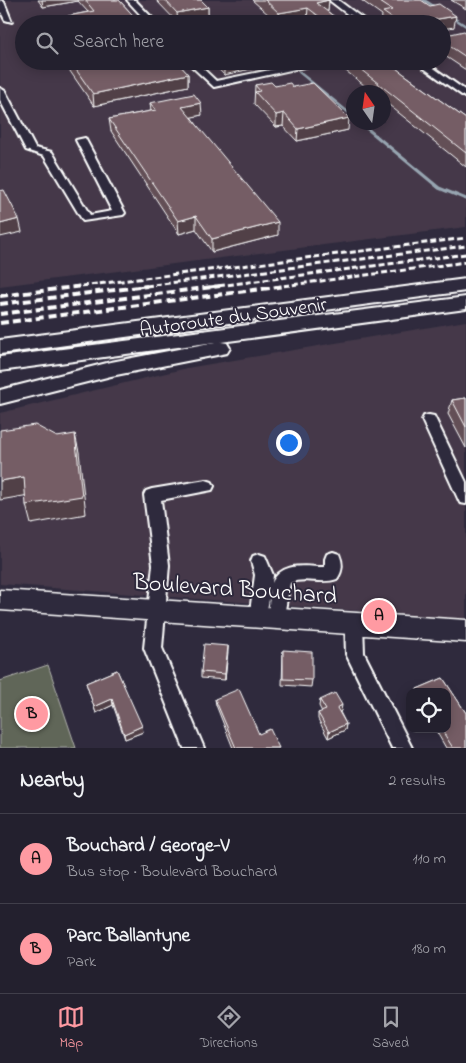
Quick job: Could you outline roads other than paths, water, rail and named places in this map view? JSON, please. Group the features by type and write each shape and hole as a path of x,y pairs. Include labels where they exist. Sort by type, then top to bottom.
{"highway":[{"name":"Autoroute du Souvenir","path":"0,347 466,285"},
{"path":"0,334 154,314 374,298"},
{"name":"Autoroute du Souvenir","path":"0,364 466,303"},
{"path":"0,397 118,368 250,343 364,317"}],"main road":[{"name":"Boulevard Bouchard","path":"0,600 466,631"}],"street":[{"path":"131,0 145,15"},
{"path":"333,0 354,15"},
{"path":"0,2 9,20"},
{"path":"199,70 210,82 221,84 286,70"},
{"path":"431,70 466,94"},
{"path":"429,420 466,498"},
{"path":"194,748 153,648 161,564 152,495 206,486"},
{"path":"267,619 283,578 294,573 331,574 334,570 333,558"},
{"path":"259,561 264,575 267,619"},
{"path":"354,623 355,654 402,748"}],"lane":[{"path":"0,91 31,150 48,154 87,219 119,213 81,140"}],"waterway":[{"path":"424,0 437,8"},
{"path":"452,17 466,26"},
{"path":"299,72 346,110"},
{"path":"369,130 439,188 466,199"}],"railway":[{"path":"73,287 466,238"},
{"path":"137,287 466,246"},
{"path":"210,287 466,254"},
{"path":"275,287 466,262"},
{"path":"0,296 83,286"},
{"path":"0,304 147,286"},
{"path":"0,314 220,286"},
{"path":"0,323 285,286"}],"place":[{"name":"Bouchard / George-V","path":"379,616"},
{"name":"Parc Ballantyne","path":"32,714"}]}
